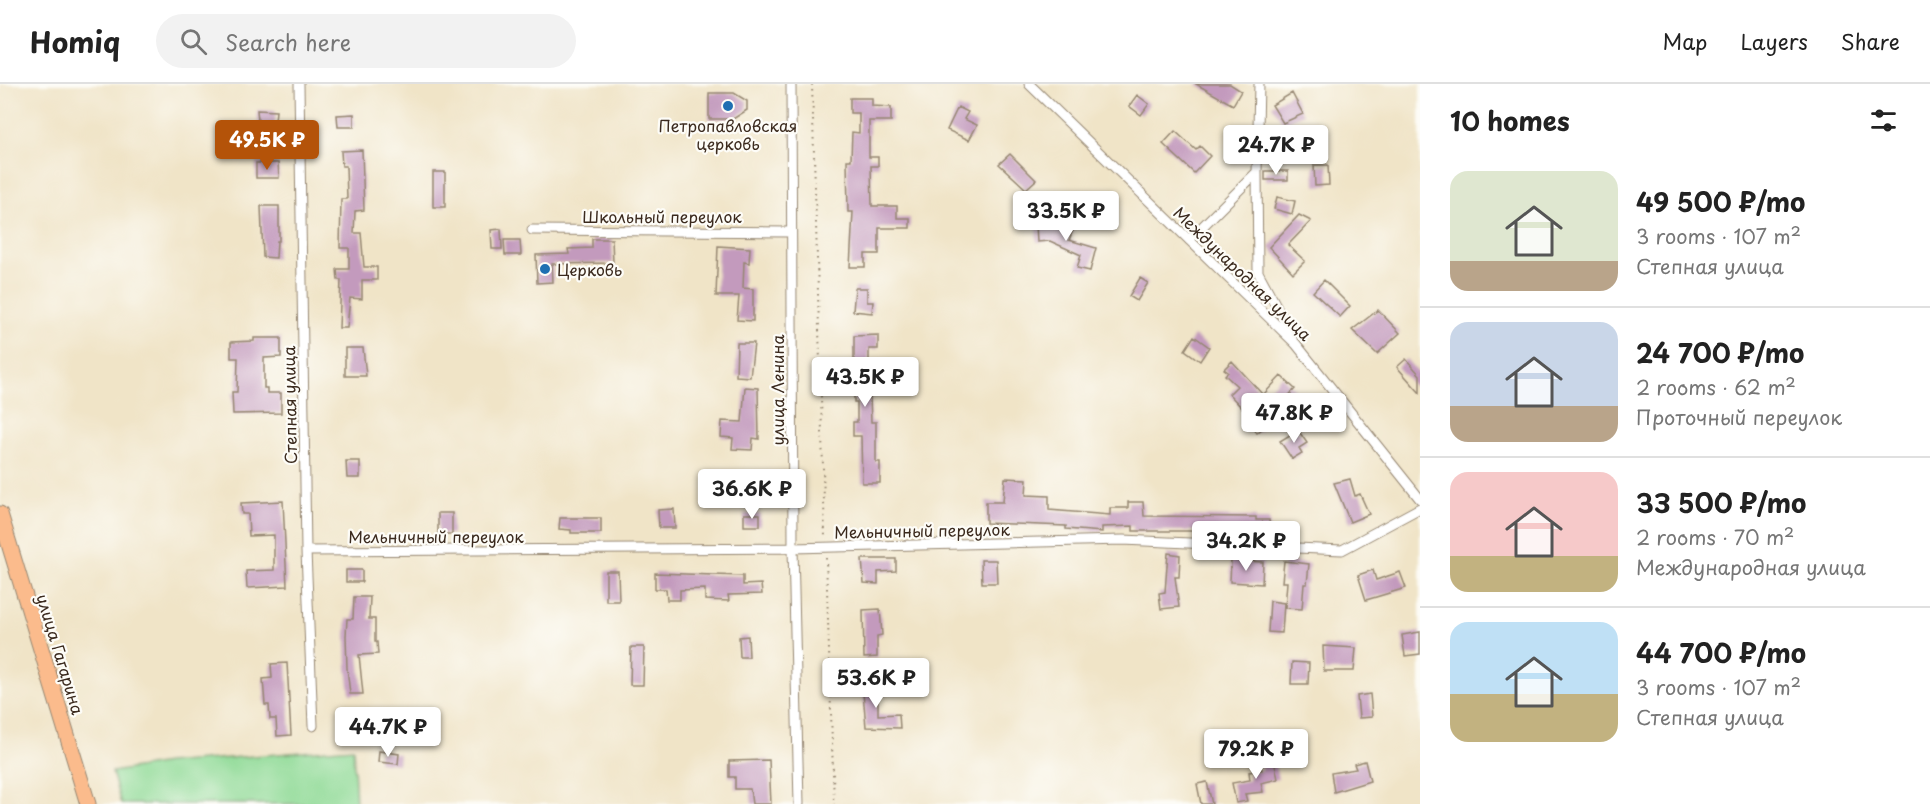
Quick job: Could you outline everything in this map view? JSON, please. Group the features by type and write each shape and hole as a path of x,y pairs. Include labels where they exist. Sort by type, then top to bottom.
{"main road":[{"name":"улица Гагарина","path":"0,514 88,804"}],"street":[{"name":"Степная улица","path":"299,84 306,551 313,726"},
{"name":"улица Ленина","path":"790,84 793,548 799,804"},
{"name":"Международная улица","path":"1029,84 1296,344 1420,499"},
{"path":"1259,84 1258,272 1296,344"},
{"path":"1189,240 1257,172"},
{"name":"Школьный переулок","path":"532,230 791,232"},
{"name":"Мельничный переулок","path":"306,551 825,548 1124,540 1342,550 1420,508"}],"path":[{"path":"812,84 834,804"}],"green space":[{"path":"353,748 356,804 121,804 112,772 167,763"}],"building":[{"path":"1196,84 1230,84 1241,91 1233,105"},
{"name":"Петропавловская церковь","path":"709,93 734,93 747,101 747,110 733,119 709,119"},
{"path":"1292,93 1303,114 1283,123 1272,105"},
{"path":"1137,95 1149,104 1141,115 1129,106"},
{"path":"850,98 872,98 872,106 891,107 891,121 869,121 869,157 878,157 878,166 871,166 872,206 897,206 897,218 910,218 910,228 879,228 879,254 865,254 865,267 850,267 853,212 848,212 847,160 851,160 852,132 859,133 859,113 850,113"},
{"path":"958,107 968,112 964,119 977,125 969,140 947,130"},
{"path":"257,110 276,111 273,141 260,141"},
{"path":"354,114 354,127 338,127 337,115"},
{"path":"1175,131 1196,150 1200,146 1210,156 1194,173 1163,144"},
{"path":"362,150 364,210 355,211 354,233 361,233 364,267 377,267 377,280 362,280 362,299 350,298 347,328 339,328 341,280 338,280 337,269 349,269 349,248 340,248 341,199 347,199 346,166 342,166 341,151"},
{"path":"1010,154 1036,180 1026,189 999,164"},
{"path":"256,163 278,163 279,178 256,178"},
{"path":"1314,165 1328,165 1329,185 1315,186"},
{"path":"1265,171 1288,171 1288,180 1265,180"},
{"path":"433,172 445,172 445,207 433,207"},
{"path":"1052,194 1061,200 1051,216 1042,211"},
{"path":"1277,197 1295,201 1292,214 1274,209"},
{"path":"261,206 279,206 279,241 277,241 276,258 263,257"},
{"path":"1299,215 1311,221 1288,245 1305,261 1293,273 1269,247"},
{"path":"1060,222 1074,228 1069,240 1096,248 1090,271 1077,268 1081,255 1050,241 1037,242 1036,224"},
{"path":"501,229 502,249 492,249 491,230"},
{"path":"592,239 612,239 613,263 552,264 553,282 537,283 536,255 569,254 568,249 592,248"},
{"path":"504,240 520,240 521,255 505,255"},
{"path":"718,246 750,248 749,263 744,262 743,288 753,289 753,321 737,320 739,296 716,296"},
{"path":"1140,278 1148,283 1137,301 1129,296"},
{"path":"1324,280 1350,306 1340,317 1313,292"},
{"path":"855,288 867,288 867,302 873,302 872,313 853,311"},
{"path":"1378,310 1400,333 1377,354 1352,330"},
{"path":"878,335 878,349 869,349 869,371 871,422 876,422 876,462 880,462 880,483 862,483 861,436 853,436 853,422 857,422 857,402 854,402 854,336"},
{"path":"1194,336 1209,347 1200,361 1185,350"},
{"path":"254,338 281,338 281,357 264,358 264,388 267,388 267,393 281,393 281,413 233,414 232,392 237,392 238,358 231,358 231,342 254,341"},
{"path":"737,343 754,343 750,377 736,376"},
{"path":"345,348 363,348 366,376 345,376"},
{"path":"1406,359 1420,375 1420,393 1397,367"},
{"path":"1232,361 1263,395 1281,376 1295,389 1278,407 1282,413 1269,423 1267,420 1268,424 1257,433 1250,424 1254,421 1229,394 1237,386 1225,375 1228,372 1224,369"},
{"path":"745,387 758,388 759,439 753,438 752,450 732,449 733,438 721,437 722,421 742,422"},
{"path":"1298,430 1307,443 1299,448 1302,453 1292,459 1280,441"},
{"path":"346,461 360,461 360,478 347,478"},
{"path":"1005,478 1027,479 1026,495 1049,496 1049,510 1110,515 1110,508 1128,508 1128,502 1143,502 1144,516 1256,517 1256,520 1269,520 1270,531 1133,531 1133,526 1102,527 1102,532 1066,529 1066,526 986,523 986,502 1003,502"},
{"path":"1350,479 1355,496 1360,494 1369,514 1350,522 1334,483"},
{"path":"283,501 287,586 247,588 246,571 274,570 274,535 249,536 248,514 242,514 241,503"},
{"path":"674,509 675,528 659,528 658,510"},
{"path":"438,513 452,513 452,534 438,534"},
{"path":"744,514 760,514 760,526 744,526"},
{"path":"560,518 601,518 601,533 571,533 571,530 559,529"},
{"path":"1168,553 1180,555 1179,577 1175,577 1179,607 1161,609 1159,593 1165,592"},
{"path":"862,559 896,559 896,571 878,572 878,584 864,583"},
{"path":"981,560 996,560 997,583 982,583"},
{"path":"1231,560 1263,562 1262,584 1230,582"},
{"path":"1284,561 1309,564 1307,584 1304,584 1302,609 1285,608 1287,582 1282,582"},
{"path":"346,570 362,570 362,582 346,582"},
{"path":"1373,570 1376,580 1400,572 1406,588 1366,600 1358,575"},
{"path":"606,571 618,571 619,601 606,601"},
{"path":"655,573 743,576 743,585 761,584 762,594 728,595 729,601 705,600 705,589 680,590 680,600 667,600 666,589 655,589"},
{"path":"354,597 370,597 369,619 375,619 375,642 377,642 378,654 359,655 363,694 350,694 347,668 347,619 353,619"},
{"path":"1270,601 1284,603 1282,633 1268,632"},
{"path":"880,609 882,635 877,636 877,657 864,658 863,610"},
{"path":"1420,632 1420,654 1405,656 1402,635"},
{"path":"748,636 749,657 740,657 739,637"},
{"path":"1323,646 1356,648 1354,671 1324,671"},
{"path":"631,647 644,647 643,685 630,685"},
{"path":"1292,662 1309,663 1308,684 1291,684"},
{"path":"287,663 291,735 277,736 276,719 270,719 269,705 265,705 263,679 272,678 271,664"},
{"path":"862,681 878,681 878,715 899,714 900,728 866,727"},
{"path":"1370,694 1372,717 1359,718 1357,696"},
{"path":"379,751 399,754 398,764 378,762"},
{"path":"1273,756 1278,779 1261,783 1263,792 1245,794 1247,801 1236,803 1232,783 1250,780 1249,772 1262,770 1259,758"},
{"path":"769,760 771,804 752,804 750,789 735,789 735,777 729,777 729,761"},
{"path":"1365,761 1370,781 1334,792 1331,773 1356,769 1354,764"},
{"path":"1207,782 1212,804 1201,804 1197,784"}],"place":[{"name":"Петропавловская церковь","path":"728,106"},
{"name":"Церковь","path":"545,269"}]}
